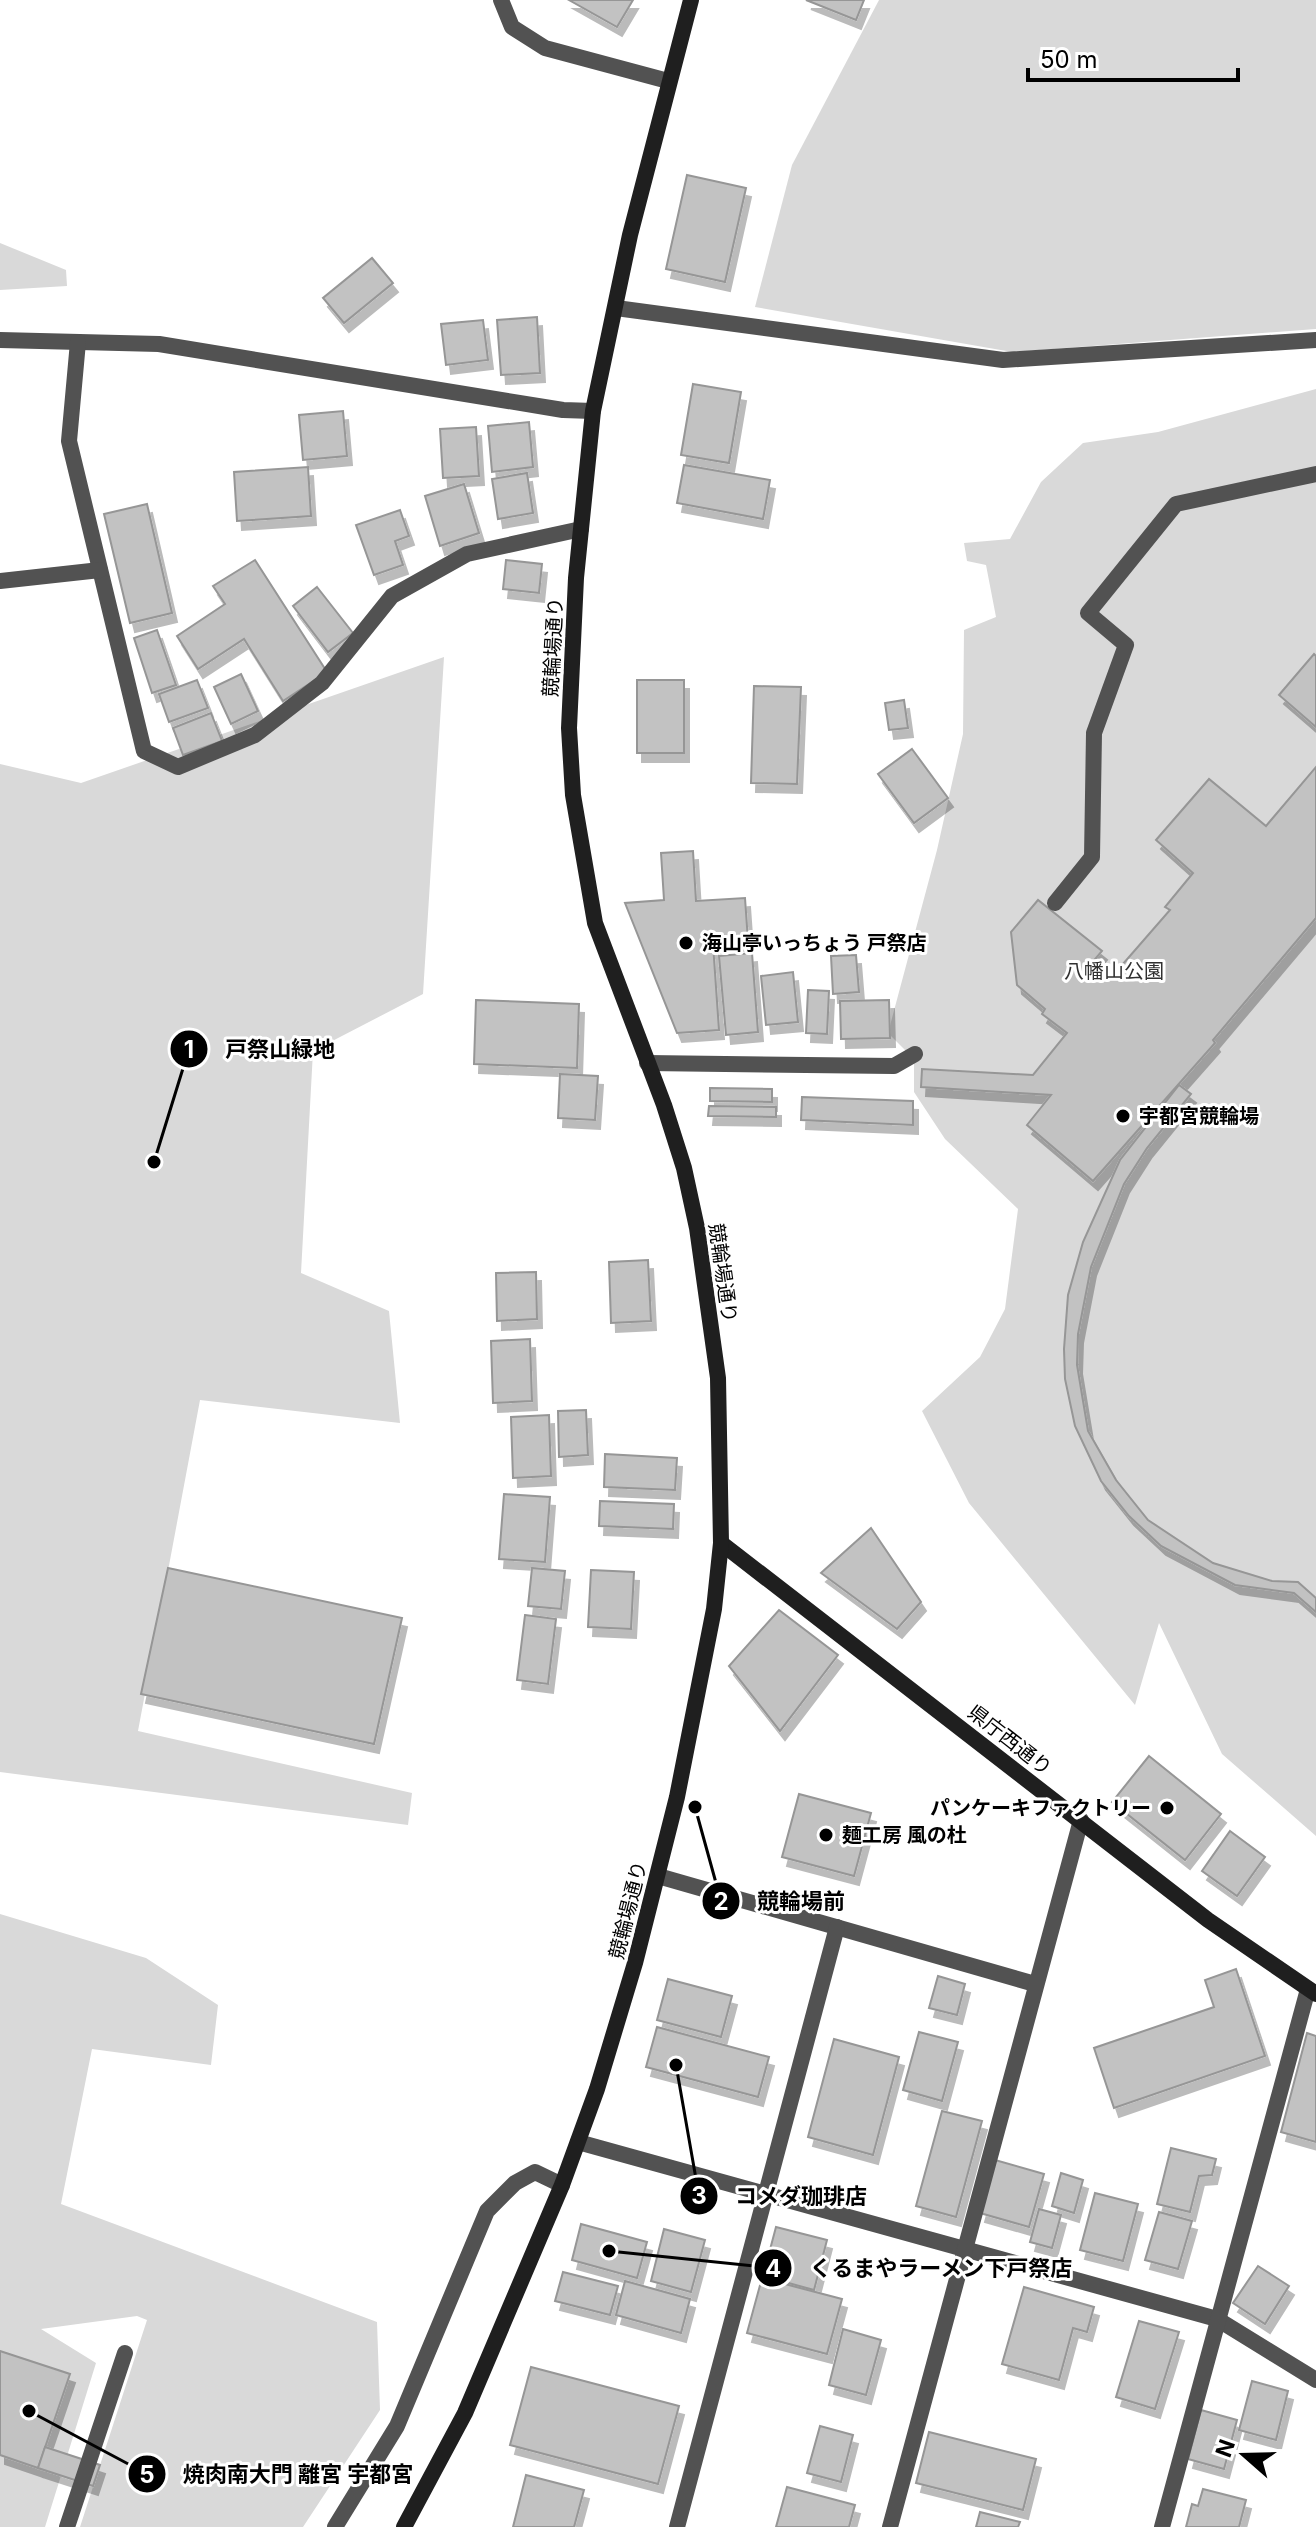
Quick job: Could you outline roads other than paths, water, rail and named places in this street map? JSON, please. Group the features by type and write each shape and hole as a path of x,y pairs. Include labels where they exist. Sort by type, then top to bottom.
{"street":[{"path":"501,0 512,27 545,48 668,81"},
{"name":"競輪場通り","path":"404,2527 465,2413 562,2185 622,2009 658,1876 694,1718 721,1543 718,1378 697,1228 684,1168 595,923 573,795 570,682 593,411 630,235 691,0"},
{"path":"616,308 1003,360 1316,340"},
{"path":"0,340 159,344 563,410 593,411"},
{"path":"78,342 69,441 144,751 178,767 255,735 322,683 392,596 467,554 581,529"},
{"path":"1055,903 1092,857 1094,733 1126,645 1088,613 1176,504 1316,474"},
{"path":"0,581 100,570"},
{"path":"647,1063 894,1066 915,1054"},
{"name":"県庁西通り","path":"721,1543 1208,1920 1312,1991"},
{"path":"890,2527 1081,1820"},
{"path":"658,1876 1035,1984"},
{"path":"677,2527 837,1927"},
{"path":"1162,2527 1217,2319 1312,1991"},
{"path":"578,2142 1217,2319 1316,2380"},
{"path":"335,2527 397,2426 487,2211 515,2183 535,2172 562,2185"},
{"path":"67,2527 125,2353"}],"place":[{"name":"海山亭いっちょう 戸祭店","path":"686,943"},
{"name":"宇都宮競輪場","path":"1123,1116"},
{"name":"戸祭山緑地","path":"154,1162"},
{"name":"競輪場前","path":"695,1807"},
{"name":"パンケーキファクトリー","path":"1167,1808"},
{"name":"麺工房 風の杜","path":"826,1835"},
{"name":"コメダ珈琲店","path":"676,2065"},
{"name":"くるまやラーメン下戸祭店","path":"609,2251"},
{"name":"焼肉南大門 離宮 宇都宮","path":"29,2411"}],"park label":[{"name":"八幡山公園","path":"1114,971"}]}
